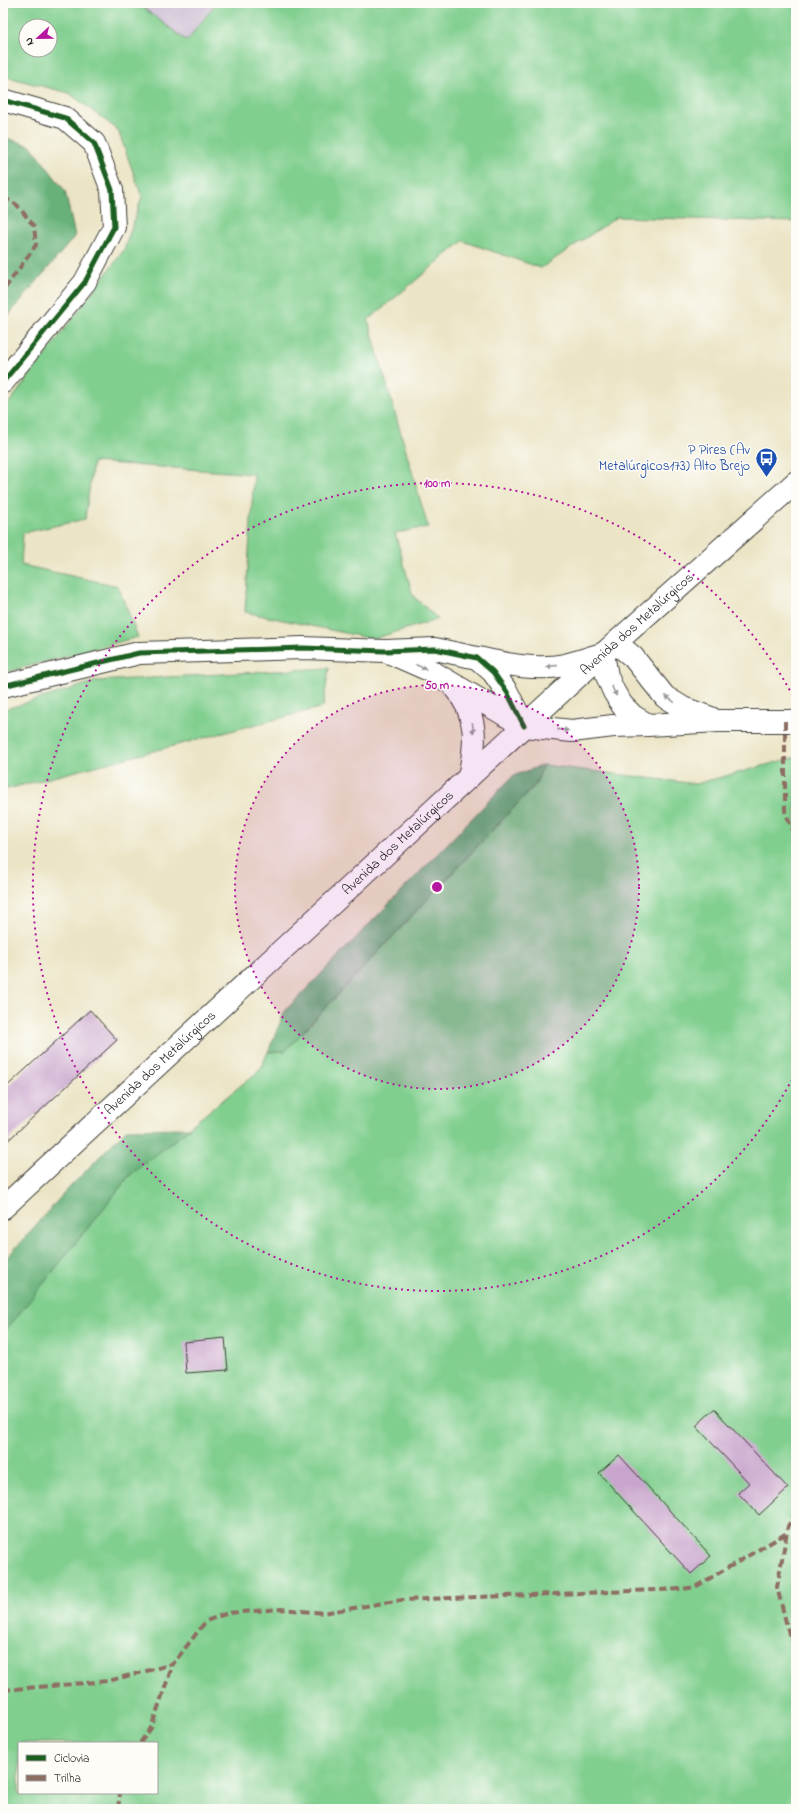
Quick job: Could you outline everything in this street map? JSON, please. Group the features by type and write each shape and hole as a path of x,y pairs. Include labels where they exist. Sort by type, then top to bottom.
{"street":[{"path":"3,100 65,118 94,143 112,190 114,227 85,282 3,382"},
{"name":"Avenida dos Metalúrgicos","path":"3,1208 524,726 796,482"},
{"path":"3,686 139,653 302,648 385,651 435,649 510,665 542,667 564,665 610,648 633,656 666,697 683,708 718,721"},
{"path":"610,648 607,676 614,692 622,705 633,716 648,726"},
{"path":"385,651 429,670 524,726 572,731 613,726 648,726 718,721 796,721"},
{"path":"477,658 493,672 507,692 524,726"},
{"path":"450,682 461,695 468,708 473,727 474,750 469,778"}],"shaded area":[{"path":"137,3 215,3 187,41"}],"green space":[{"path":"3,3 137,3 187,41 216,3 796,3 796,222 617,217 541,268 463,241 368,320 428,527 395,533 413,596 438,619 373,639 245,612 254,474 93,462 85,519 23,533 21,565 118,586 138,637 3,673 3,411 124,250 142,197 118,130 69,93 3,76"},
{"path":"3,137 31,146 65,191 75,236 3,322"},
{"path":"329,668 323,707 3,790 3,710 97,681"},
{"path":"796,757 796,1809 3,1809 3,1334 130,1175 260,1070 268,1052 285,1051 536,784 543,765 696,784"},
{"path":"543,765 536,784 285,1051 268,1052 285,1011 513,776"},
{"path":"190,1128 130,1175 3,1334 3,1262 68,1189 127,1129"}],"building":[{"path":"90,1010 117,1040 3,1145 3,1090"},
{"path":"225,1338 228,1370 186,1373 184,1342"},
{"path":"714,1409 788,1488 759,1515 738,1493 749,1483 696,1426"},
{"path":"619,1455 711,1556 691,1574 599,1473"}],"marked path":[{"path":"3,197 17,205 34,226 36,245 3,291"},
{"path":"785,721 785,811 791,827 796,834"},
{"path":"796,1512 788,1526 777,1587 789,1634 796,1648"},
{"path":"3,1690 108,1681 173,1664 206,1621 228,1613 281,1609 323,1613 402,1600 683,1589 695,1587 787,1533"},
{"path":"141,1742 151,1728 173,1664"},
{"path":"118,1809 120,1794"}],"cycle path":[{"path":"3,100 65,118 94,143 112,190 114,227 85,282 3,382"},
{"path":"3,686 139,653 303,648 385,651 435,649 477,658 493,672 507,692 524,726"}],"place":[{"name":"P Pires (Av Metalúrgicos173) Alto Brejo","path":"766,478"}]}
